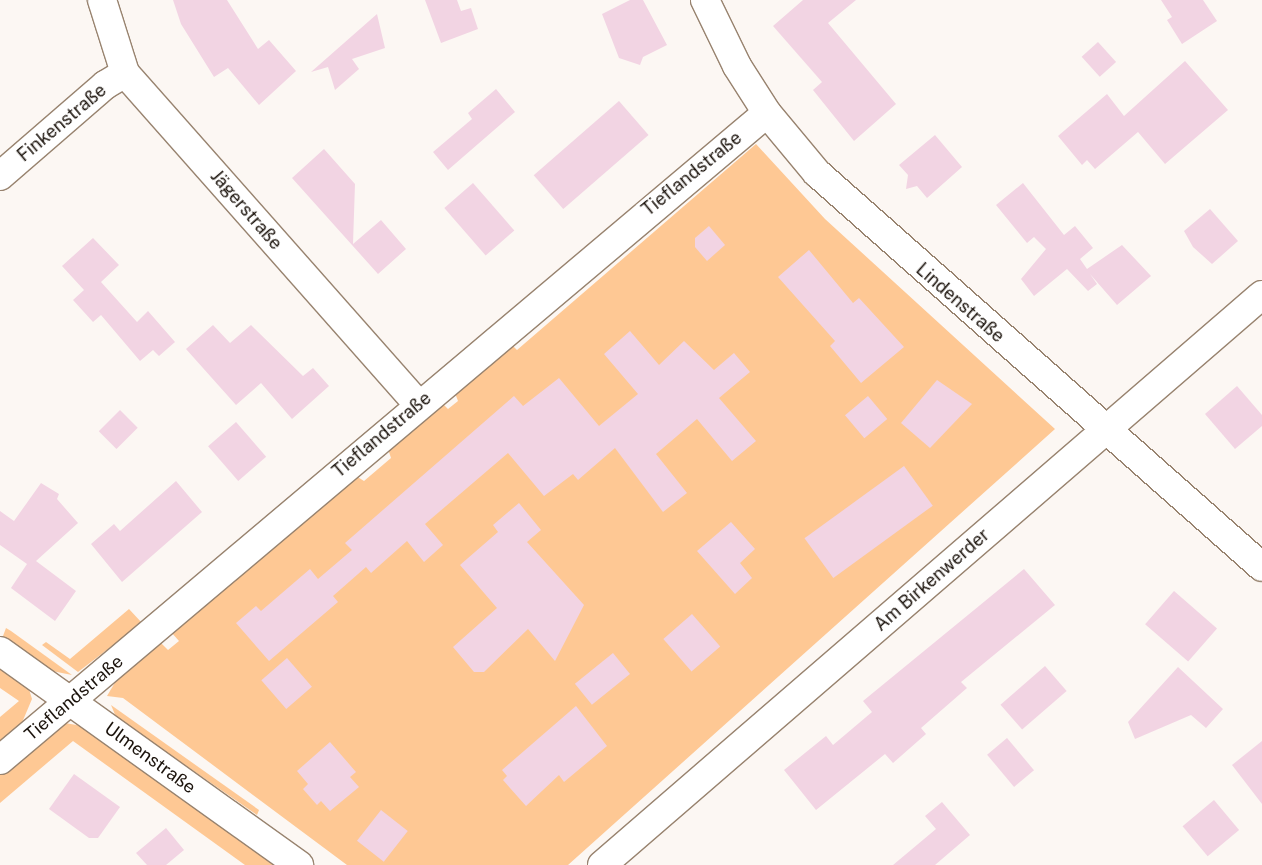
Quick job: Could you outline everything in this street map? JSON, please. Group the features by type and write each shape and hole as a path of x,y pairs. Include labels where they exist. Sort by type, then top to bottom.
{"street":[{"name":"Jägerstraße","path":"102,0 126,73 418,404"},
{"name":"Lindenstraße","path":"704,0 737,66 767,113 830,185 1104,430 1262,567"},
{"name":"Finkenstraße","path":"0,176 105,85 126,73"},
{"name":"Tieflandstraße","path":"0,760 418,404 767,113"},
{"name":"Am Birkenwerder","path":"602,865 1104,430 1262,296"},
{"name":"Ulmenstraße","path":"0,651 299,865"}],"shaded area":[{"path":"756,144 825,219 1055,429 568,865 347,865 123,698 107,696 117,679 160,642 168,650 179,641 171,632 356,476 364,481 391,458 388,449 442,403 448,409 458,401 455,393 512,345 517,350"},
{"path":"129,609 142,623 78,672 42,645 46,642 70,659"},
{"path":"6,628 72,675 52,671 3,636"},
{"path":"0,665 28,686 32,699 21,725 0,743 0,717 19,701 0,688"},
{"path":"111,705 259,810 257,815 116,717"},
{"path":"65,723 82,726 280,865 245,865 73,741 0,803 0,773"}],"building":[{"path":"173,0 227,0 258,49 269,40 296,71 259,105 228,68 214,77 181,24"},
{"path":"425,0 457,0 461,11 471,8 478,29 441,43"},
{"path":"630,0 643,0 667,45 643,57 640,65 619,58 602,14"},
{"path":"803,0 856,0 828,23 896,104 854,141 813,90 822,82 773,26"},
{"path":"1161,0 1203,0 1217,21 1182,44 1167,20 1172,17"},
{"path":"377,14 385,48 352,59 359,69 335,90 328,67 311,72"},
{"path":"1098,42 1116,62 1100,77 1082,57"},
{"path":"1185,61 1228,110 1165,164 1138,132 1095,169 1087,160 1082,165 1058,136 1107,94 1124,116"},
{"path":"496,89 515,112 448,170 433,152 472,119 468,113"},
{"path":"619,101 649,135 563,209 534,175"},
{"path":"935,135 962,167 927,198 917,186 906,189 908,175 899,165"},
{"path":"324,149 355,184 353,244 381,220 406,249 378,274 292,178"},
{"path":"473,183 514,231 486,255 444,208"},
{"path":"1023,183 1064,235 1075,226 1093,248 1080,259 1087,269 1122,245 1151,276 1117,305 1090,274 1097,284 1088,291 1067,269 1034,296 1021,279 1046,249 1034,237 1027,243 996,205"},
{"path":"1210,209 1238,241 1212,264 1193,247 1184,231"},
{"path":"709,226 725,245 707,261 695,247 695,238"},
{"path":"93,238 119,265 101,282 137,322 148,311 175,342 159,356 153,350 140,361 101,315 93,322 73,300 84,290 62,266"},
{"path":"809,250 853,303 859,298 904,347 861,383 830,346 835,341 778,277"},
{"path":"213,325 230,343 251,325 303,376 313,368 329,386 292,419 261,383 236,405 186,349"},
{"path":"630,331 659,365 684,341 714,370 734,353 750,372 719,398 756,441 732,461 697,419 656,454 687,493 663,512 615,448 578,480 573,474 544,496 508,453 425,524 443,545 424,562 407,541 371,573 366,567 333,596 338,602 269,661 236,623 256,606 261,611 310,569 318,579 352,550 345,543 514,396 523,406 559,378 599,426 638,394 604,354"},
{"path":"937,380 972,404 930,448 901,423"},
{"path":"1237,386 1262,415 1262,426 1235,449 1205,414"},
{"path":"868,396 887,419 864,438 845,415"},
{"path":"120,410 138,428 116,449 99,431"},
{"path":"236,422 266,457 238,481 208,446"},
{"path":"904,466 933,506 833,578 804,538"},
{"path":"176,481 202,512 122,582 91,544 114,524 120,531"},
{"path":"41,483 59,494 57,499 78,523 36,561 76,591 55,621 11,588 27,564 0,545 0,511 14,521"},
{"path":"519,503 541,530 527,542 584,605 555,661 528,629 484,672 474,672 453,647 497,608 460,565 498,532 493,525"},
{"path":"731,522 755,549 740,563 752,578 735,594 697,551"},
{"path":"1024,569 1055,605 961,682 967,688 921,728 926,734 893,763 885,754 816,810 784,770 826,736 833,745 872,712 863,701"},
{"path":"1174,591 1217,628 1188,662 1145,624"},
{"path":"692,614 720,646 692,671 663,639"},
{"path":"613,653 630,674 592,705 575,684"},
{"path":"287,658 312,687 286,709 261,680"},
{"path":"1045,666 1067,691 1022,730 1000,705"},
{"path":"1178,667 1223,709 1206,728 1191,715 1135,739 1128,722"},
{"path":"576,706 607,746 564,782 559,775 526,806 503,780 507,776 502,770"},
{"path":"1007,738 1034,770 1014,787 987,755"},
{"path":"1262,741 1262,804 1232,765"},
{"path":"330,742 356,772 350,777 359,787 330,811 321,801 317,805 303,789 308,784 297,771"},
{"path":"74,774 120,807 98,838 89,838 49,809"},
{"path":"1214,800 1239,830 1208,856 1183,826"},
{"path":"942,802 970,835 935,865 893,865 936,829 925,816"},
{"path":"381,810 408,831 384,862 357,841"},
{"path":"166,828 184,850 166,865 147,865 136,853"}]}
